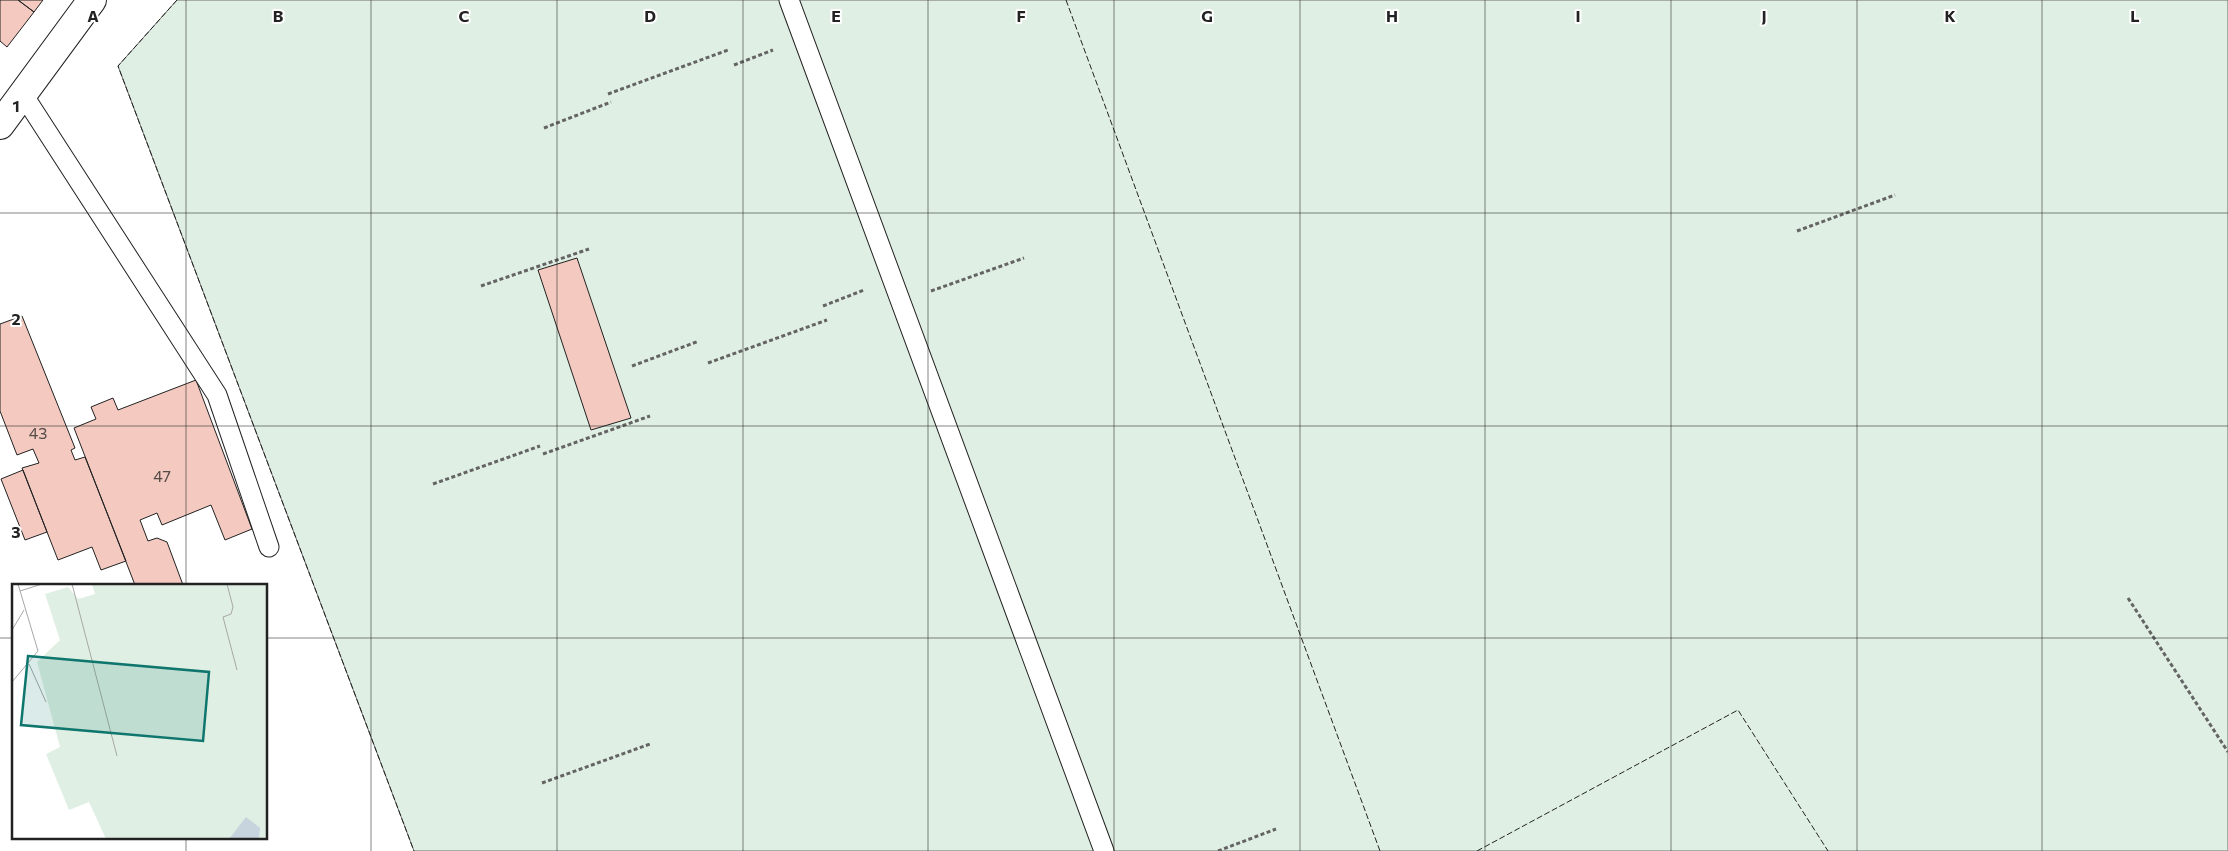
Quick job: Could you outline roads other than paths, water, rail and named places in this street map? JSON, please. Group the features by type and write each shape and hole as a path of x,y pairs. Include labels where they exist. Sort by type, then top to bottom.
{"street":[{"path":"0,126 24,96 92,0"}],"lane":[{"path":"790,0 1104,851"},
{"path":"24,96 217,396 269,547"}]}
